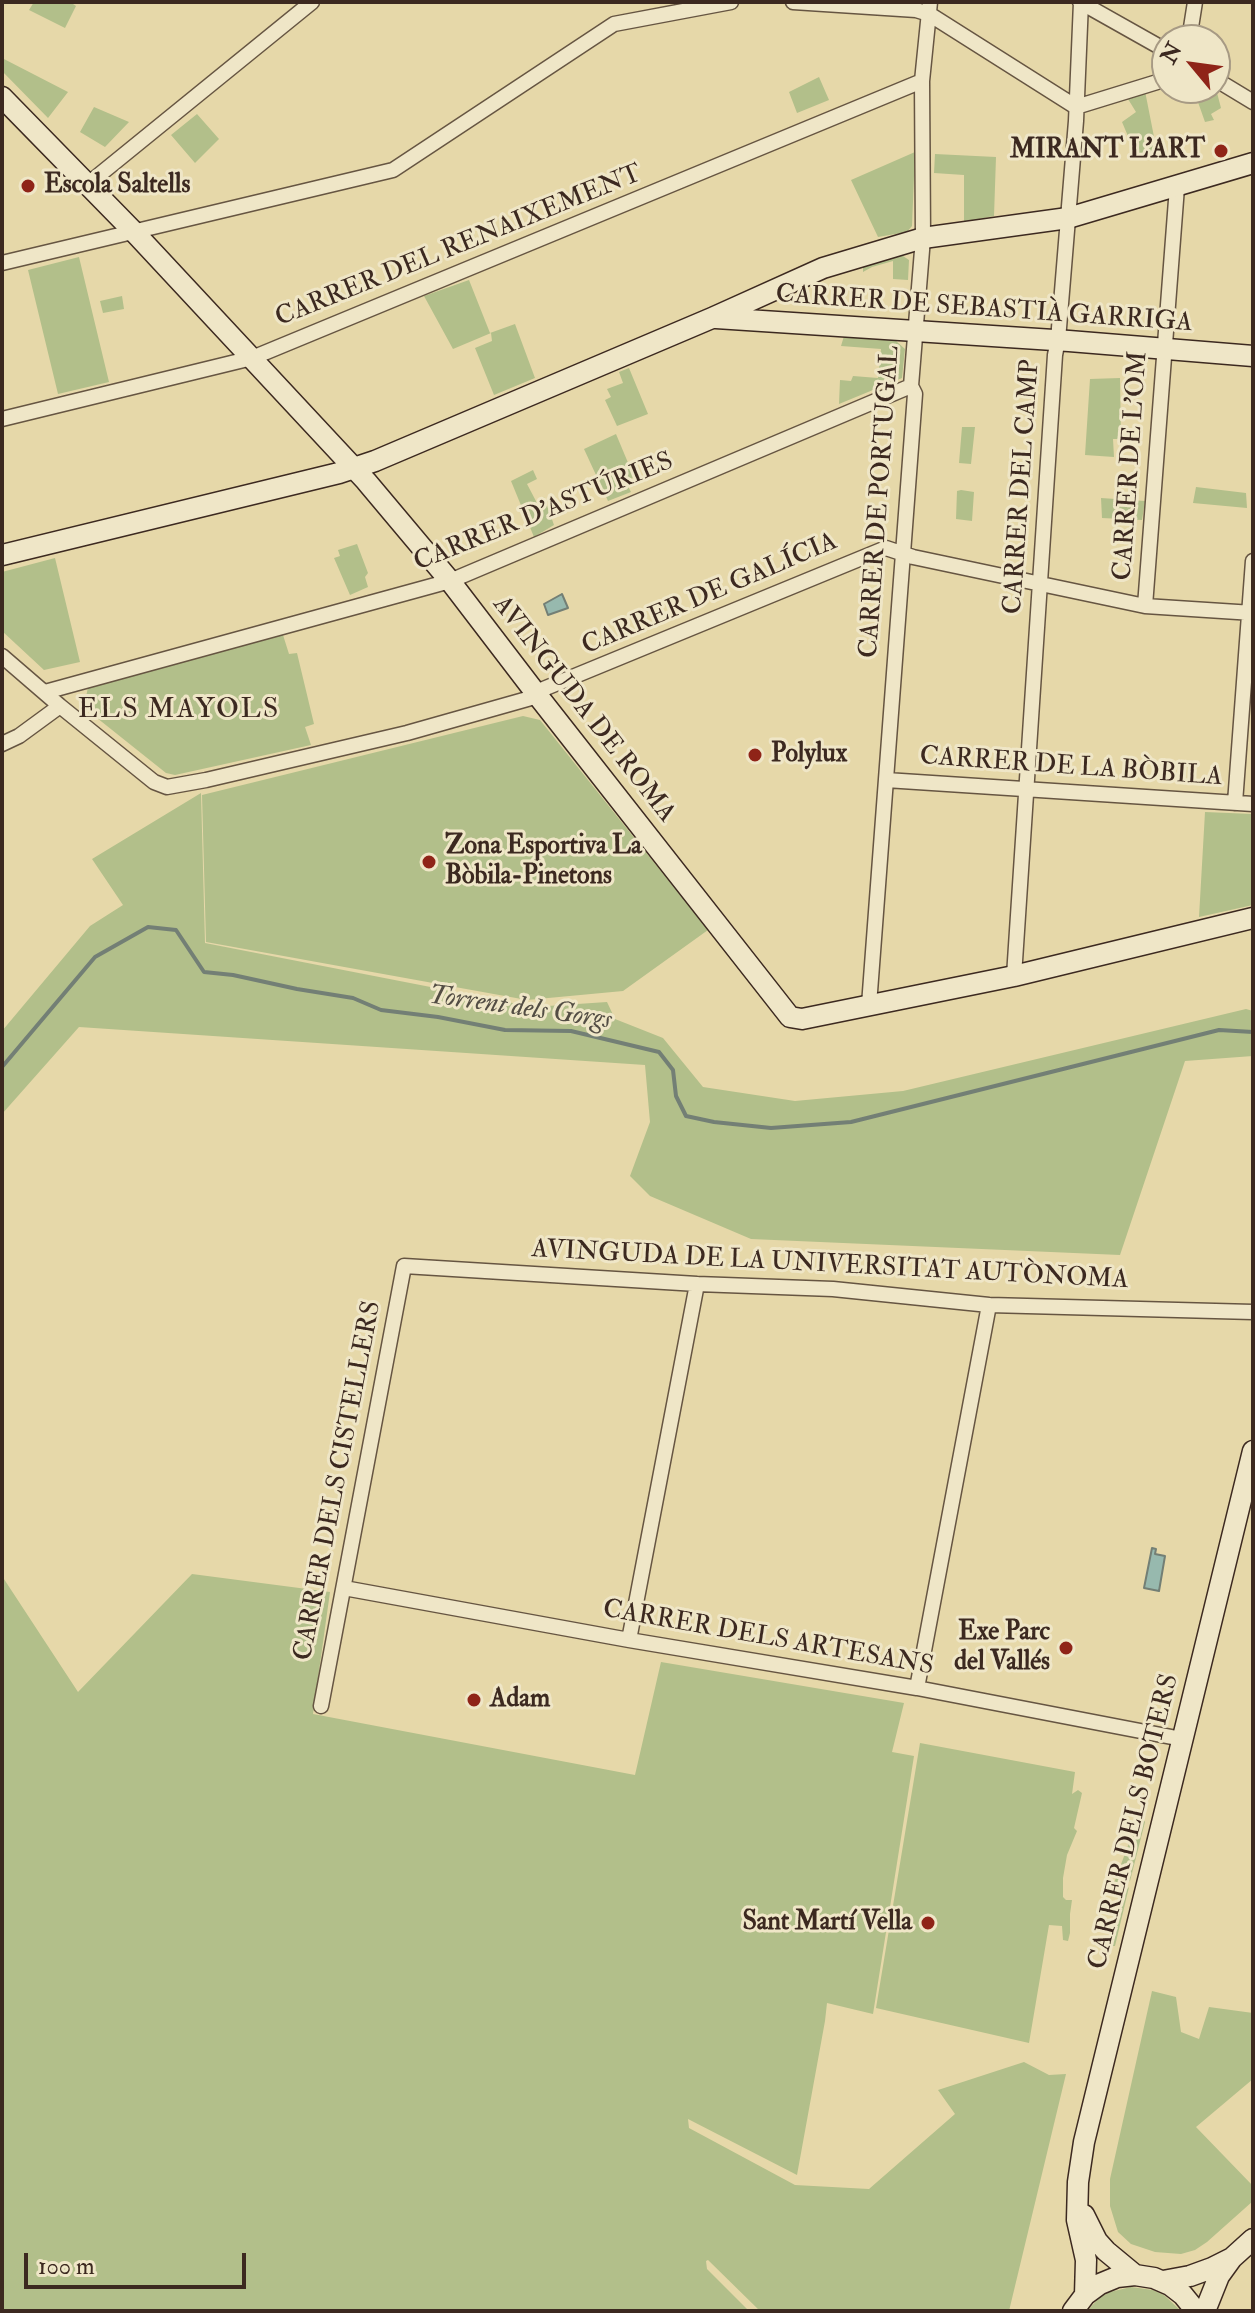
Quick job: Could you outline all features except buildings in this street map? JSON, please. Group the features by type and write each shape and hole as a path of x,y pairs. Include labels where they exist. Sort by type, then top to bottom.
{"street":[{"path":"88,184 312,2"},
{"path":"793,2 916,10 930,8 1076,107 1151,84"},
{"path":"1081,2 1151,42"},
{"name":"CARRER DEL CAMP","path":"1014,976 1081,2"},
{"path":"1192,24 1195,2"},
{"path":"2,264 393,170 614,24 721,3"},
{"name":"CARRER DE PORTUGAL","path":"869,1005 915,394 911,386 923,238 922,81 930,8"},
{"name":"CARRER DEL RENAIXEMENT","path":"2,419 252,358 922,81"},
{"path":"1231,89 1253,102"},
{"name":"AVINGUDA DE ROMA","path":"2,97 134,232 355,468 450,581 790,1017 802,1019 1014,976 1253,918"},
{"path":"2,555 355,468 823,268 923,238 1068,218 1253,163"},
{"name":"CARRER DE L'OM","path":"1145,606 1177,187"},
{"path":"758,297 762,322"},
{"name":"CARRER DE SEBASTIÀ GARRIGA","path":"712,318 1164,347 1253,356"},
{"name":"CARRER D'ASTÚRIES","path":"45,692 450,581 911,386"},
{"name":"CARRER DE GALÍCIA","path":"2,656 154,782 167,787 407,733 537,694 886,548 903,552"},
{"path":"903,552 913,557 1145,606 1251,612"},
{"path":"1235,803 1253,561"},
{"path":"2,744 19,736 60,706"},
{"name":"CARRER DE LA BÒBILA","path":"886,780 1253,804"},
{"name":"AVINGUDA DE LA UNIVERSITAT AUTÒNOMA","path":"404,1266 833,1289 989,1305 1253,1312"},
{"name":"CARRER DELS CISTELLERS","path":"321,1706 404,1266"},
{"path":"629,1640 697,1284"},
{"path":"917,1688 989,1305"},
{"name":"CARRER DELS BOTERS","path":"1079,2303 1086,2260 1077,2220 1078,2182 1084,2142 1253,1451"},
{"name":"CARRER DELS ARTESANS","path":"344,1588 917,1688 1182,1739"},
{"path":"1079,2207 1097,2241 1135,2275"},
{"path":"1205,2311 1219,2276 1232,2258 1253,2239"},
{"path":"1079,2303 1105,2281 1135,2275 1163,2281 1190,2276 1232,2258"},
{"path":"1163,2281 1183,2295 1196,2311"}],"green space":[{"path":"34,2 70,2 76,6 65,28 29,10"},
{"path":"2,58 68,92 48,118 2,71"},
{"path":"819,77 829,100 797,113 789,92"},
{"path":"1145,91 1157,152 1136,155 1122,122 1136,112 1128,99"},
{"path":"1199,104 1220,104 1221,108 1211,114 1214,120 1205,122"},
{"path":"94,107 129,122 105,147 80,132"},
{"path":"197,114 219,139 195,163 171,135"},
{"path":"915,152 912,226 907,232 878,237 851,180"},
{"path":"935,154 996,157 994,216 964,222 964,175 934,173"},
{"path":"900,254 909,260 908,280 893,279 893,261 863,272 863,264"},
{"path":"79,257 109,382 58,394 28,270"},
{"path":"469,280 490,333 515,324 535,378 494,395 475,348 492,341 491,333 453,349 424,296"},
{"path":"122,296 124,309 103,313 100,301"},
{"path":"844,336 895,340 905,349 902,378 839,404 840,380 851,381 853,376 878,378 881,349 841,346"},
{"path":"629,368 648,414 617,426 605,400 611,397 607,389 623,383 619,372"},
{"path":"1120,378 1121,439 1113,439 1114,457 1085,455 1090,379"},
{"path":"962,427 975,427 971,464 959,463"},
{"path":"616,434 634,477 626,482 631,492 608,501 584,449"},
{"path":"533,470 537,479 527,484 537,503 544,497 554,525 534,537 511,481"},
{"path":"1196,487 1246,493 1247,508 1193,503"},
{"path":"957,491 974,492 972,521 956,519"},
{"path":"1101,498 1145,501 1142,520 1102,518"},
{"path":"357,544 368,573 365,577 368,587 350,595 334,558 340,556 338,550"},
{"path":"55,558 80,662 44,670 2,631 2,572"},
{"path":"283,635 289,654 297,653 314,724 305,727 311,745 175,775 166,773 92,714 88,704 88,687 96,684"},
{"name":"Zona Esportiva La Bòbila-Pinetons","path":"523,716 540,720 708,930 623,991 527,1000 206,942 202,795"},
{"path":"201,793 205,943 533,1007 607,1002 615,1019 663,1038 703,1087 795,1101 903,1091 1246,1009 1253,1011 1253,1056 1185,1061 1120,1255 751,1239 650,1196 630,1176 650,1122 645,1065 79,1027 2,1114 2,1031 90,926 123,905 92,859"},
{"path":"1205,812 1253,814 1253,905 1199,917"},
{"path":"192,1574 330,1592 313,1714 635,1775 661,1662 904,1703 892,1752 914,1756 873,2014 827,2003 797,2175 688,2119 689,2128 795,2185 869,2189 955,2114 938,2090 1024,2062 1049,2075 1066,2074 1009,2311 760,2311 708,2260 707,2269 749,2311 2,2311 2,1576 78,1692"},
{"path":"920,1743 1075,1772 1072,1794 1078,1790 1082,1793 1074,1828 1077,1831 1067,1855 1063,1878 1063,1897 1072,1900 1070,1933 1068,1941 1063,1940 1062,1926 1049,1925 1029,2043 876,2008"},
{"path":"1143,1819 1145,1822 1130,1881 1116,1885 1114,1883 1134,1820"},
{"path":"1129,1887 1115,1946 1111,1946 1115,1906"},
{"path":"1152,1991 1176,1997 1181,2032 1199,2039 1209,2007 1253,2013 1253,2079 1196,2127 1253,2186 1253,2201 1207,2242 1181,2254 1155,2252 1131,2244 1118,2232 1110,2206 1110,2179"},
{"path":"1131,2287 1164,2295 1181,2311 1087,2311 1100,2297"}],"water":[{"path":"562,594 568,608 548,615 544,604"},
{"path":"1152,1548 1156,1549 1155,1554 1165,1556 1159,1591 1144,1588"}],"waterway":[{"name":"Torrent dels Gorgs","path":"2,1067 95,957 148,927 176,930 204,972 353,998 381,1010 505,1030 571,1031 659,1052 673,1070 676,1096 686,1116 771,1128 851,1122 1219,1030 1253,1032"}],"place":[{"name":"MIRANT L'ART","path":"1221,151"},
{"name":"Escola Saltells","path":"28,186"},
{"name":"Polylux","path":"755,755"},
{"name":"Zona Esportiva La Bòbila-Pinetons","path":"429,862"},
{"name":"Exe Parc del Vallés","path":"1066,1648"},
{"name":"Adam","path":"474,1700"},
{"name":"Sant Martí Vella","path":"928,1923"}],"district":[{"name":"ELS MAYOLS","path":"179,711"}]}
